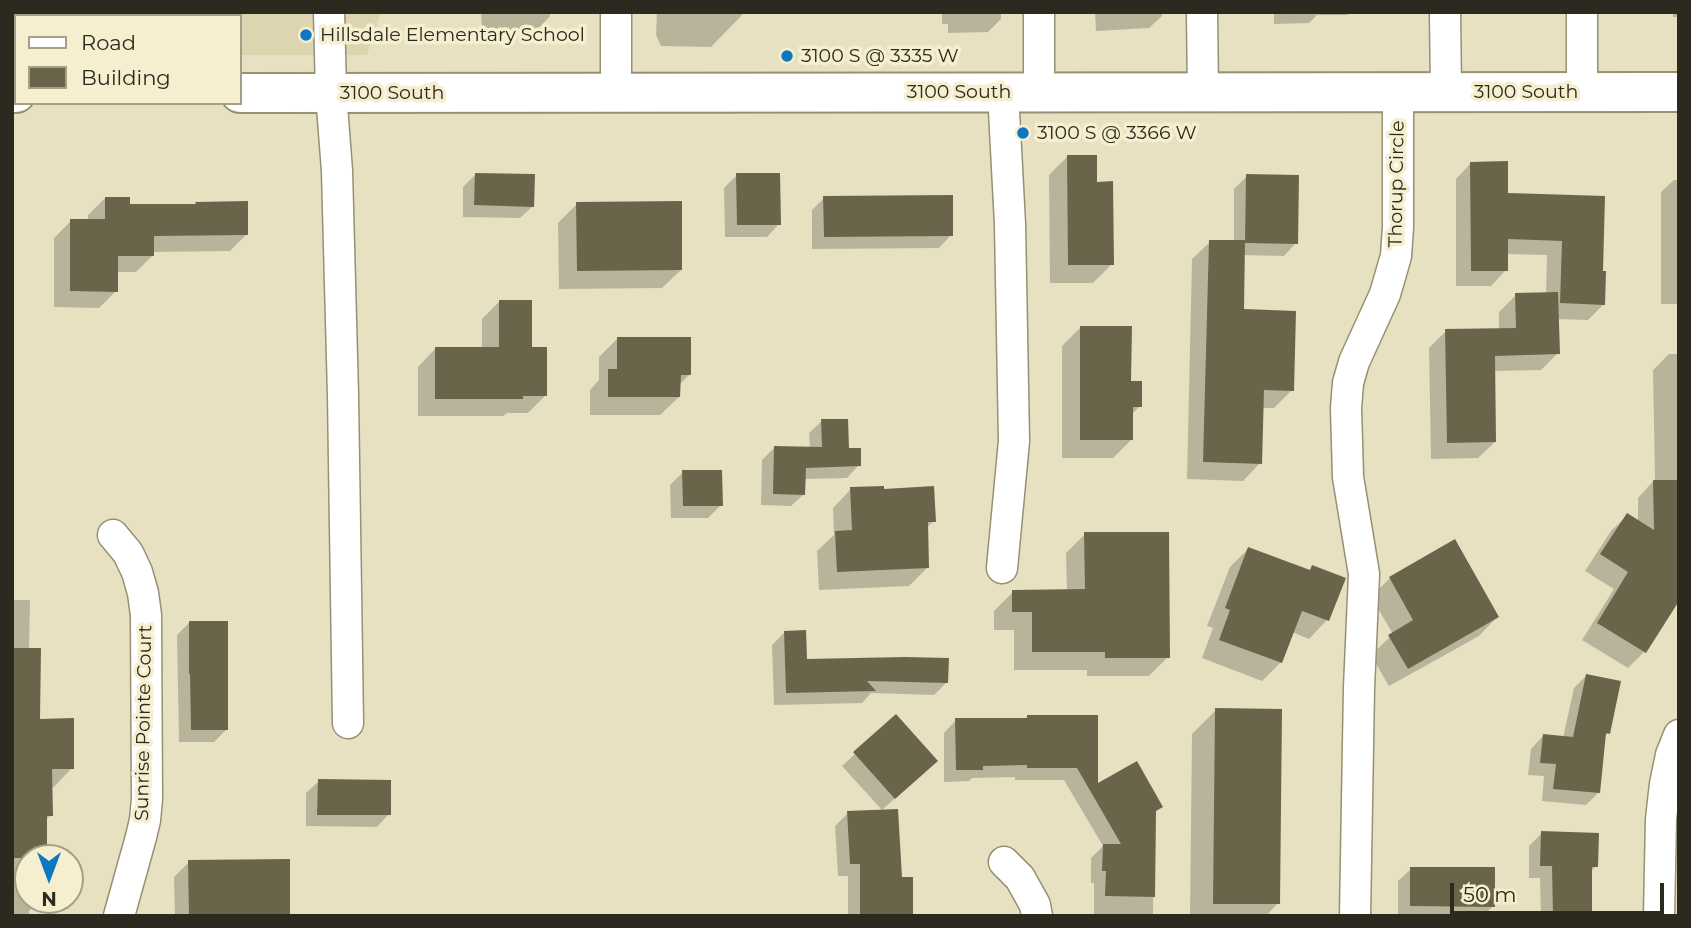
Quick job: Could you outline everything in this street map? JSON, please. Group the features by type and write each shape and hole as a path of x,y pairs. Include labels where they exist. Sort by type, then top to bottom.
{"main road":[{"name":"3100 South","path":"242,93 1679,92"}],"street":[{"path":"329,12 342,342 348,723"},
{"path":"616,12 616,93"},
{"path":"1002,568 1014,441 1010,224 1021,92 1038,12"},
{"path":"1202,12 1203,92"},
{"path":"1445,12 1446,92"},
{"path":"1582,12 1582,92"},
{"name":"Thorup Circle","path":"1355,916 1364,574 1348,477 1346,408 1353,362 1385,294 1396,256 1398,92"},
{"name":"Sunrise Pointe Court","path":"113,535 128,553 137,572 144,593 146,615 147,799 141,837 119,916"},
{"path":"1659,916 1670,819 1665,784 1671,755 1679,736"},
{"path":"1004,862 1020,878 1037,916"}],"shaded area":[{"name":"Hillsdale Elementary School","path":"12,12 381,12 367,55 242,55 242,14 14,14 12,55"}],"building":[{"path":"1067,155 1097,155 1097,182 1113,181 1114,265 1068,265"},
{"path":"1508,161 1508,193 1605,196 1605,305 1560,303 1562,241 1508,239 1508,271 1471,271 1470,162"},
{"path":"475,173 535,174 534,207 474,205"},
{"path":"736,173 780,173 781,225 737,225"},
{"path":"1246,174 1299,175 1298,244 1245,243"},
{"path":"953,195 953,236 824,237 823,196"},
{"path":"105,197 130,197 130,204 248,201 248,235 154,236 154,256 118,256 118,292 70,291 70,219 105,219"},
{"path":"682,201 682,270 577,271 576,202"},
{"path":"1209,240 1245,240 1244,309 1296,311 1294,391 1264,390 1262,464 1203,462"},
{"path":"1558,292 1560,354 1495,356 1496,442 1447,443 1445,329 1516,328 1515,293"},
{"path":"499,300 532,300 532,347 547,347 547,396 523,396 523,399 435,399 435,347 499,347"},
{"path":"1080,326 1132,326 1131,381 1142,381 1142,407 1133,407 1133,440 1080,440"},
{"path":"617,337 691,337 691,375 681,375 680,397 608,397 608,369 617,369"},
{"path":"821,419 848,419 849,448 861,448 861,466 806,468 805,495 773,494 774,446 822,447"},
{"path":"682,470 722,470 723,506 683,506"},
{"path":"1653,480 1679,480 1679,601 1646,653 1597,623 1628,572 1600,554 1627,513 1654,530"},
{"path":"884,486 884,489 934,486 936,522 928,522 929,568 837,572 835,531 852,530 850,487"},
{"path":"1084,532 1169,532 1170,658 1105,658 1105,652 1032,652 1032,612 1012,612 1012,590 1085,589"},
{"path":"1455,539 1499,617 1408,669 1388,635 1413,620 1389,577"},
{"path":"1248,547 1310,570 1312,565 1346,578 1329,621 1302,611 1282,663 1219,640 1230,610 1225,608"},
{"path":"189,621 228,621 228,730 191,730"},
{"path":"806,630 807,659 949,658 948,683 867,681 876,691 786,693 784,631"},
{"path":"12,648 41,648 40,719 74,718 74,769 52,769 53,816 47,816 47,844 14,844 12,858"},
{"path":"1586,674 1621,681 1610,734 1606,733 1600,793 1553,789 1556,764 1540,763 1543,734 1573,737"},
{"path":"1215,708 1282,709 1280,904 1213,904"},
{"path":"896,714 938,761 895,799 853,752"},
{"path":"1027,715 1098,715 1098,783 1137,761 1163,807 1156,811 1155,897 1105,896 1103,844 1121,844 1077,768 1027,768 1027,765 956,770 955,718 1027,718"},
{"path":"318,779 391,780 391,815 317,815"},
{"path":"898,809 902,877 913,877 913,916 860,916 860,864 850,864 847,811"},
{"path":"1541,831 1599,833 1598,867 1592,867 1592,916 1553,916 1552,866 1540,866"},
{"path":"290,859 290,916 189,916 188,860"},
{"path":"1410,867 1495,867 1495,907 1410,906"}],"place":[{"name":"Hillsdale Elementary School","path":"306,35"},
{"name":"3100 S @ 3335 W","path":"787,56"},
{"name":"3100 S @ 3366 W","path":"1023,133"}]}
